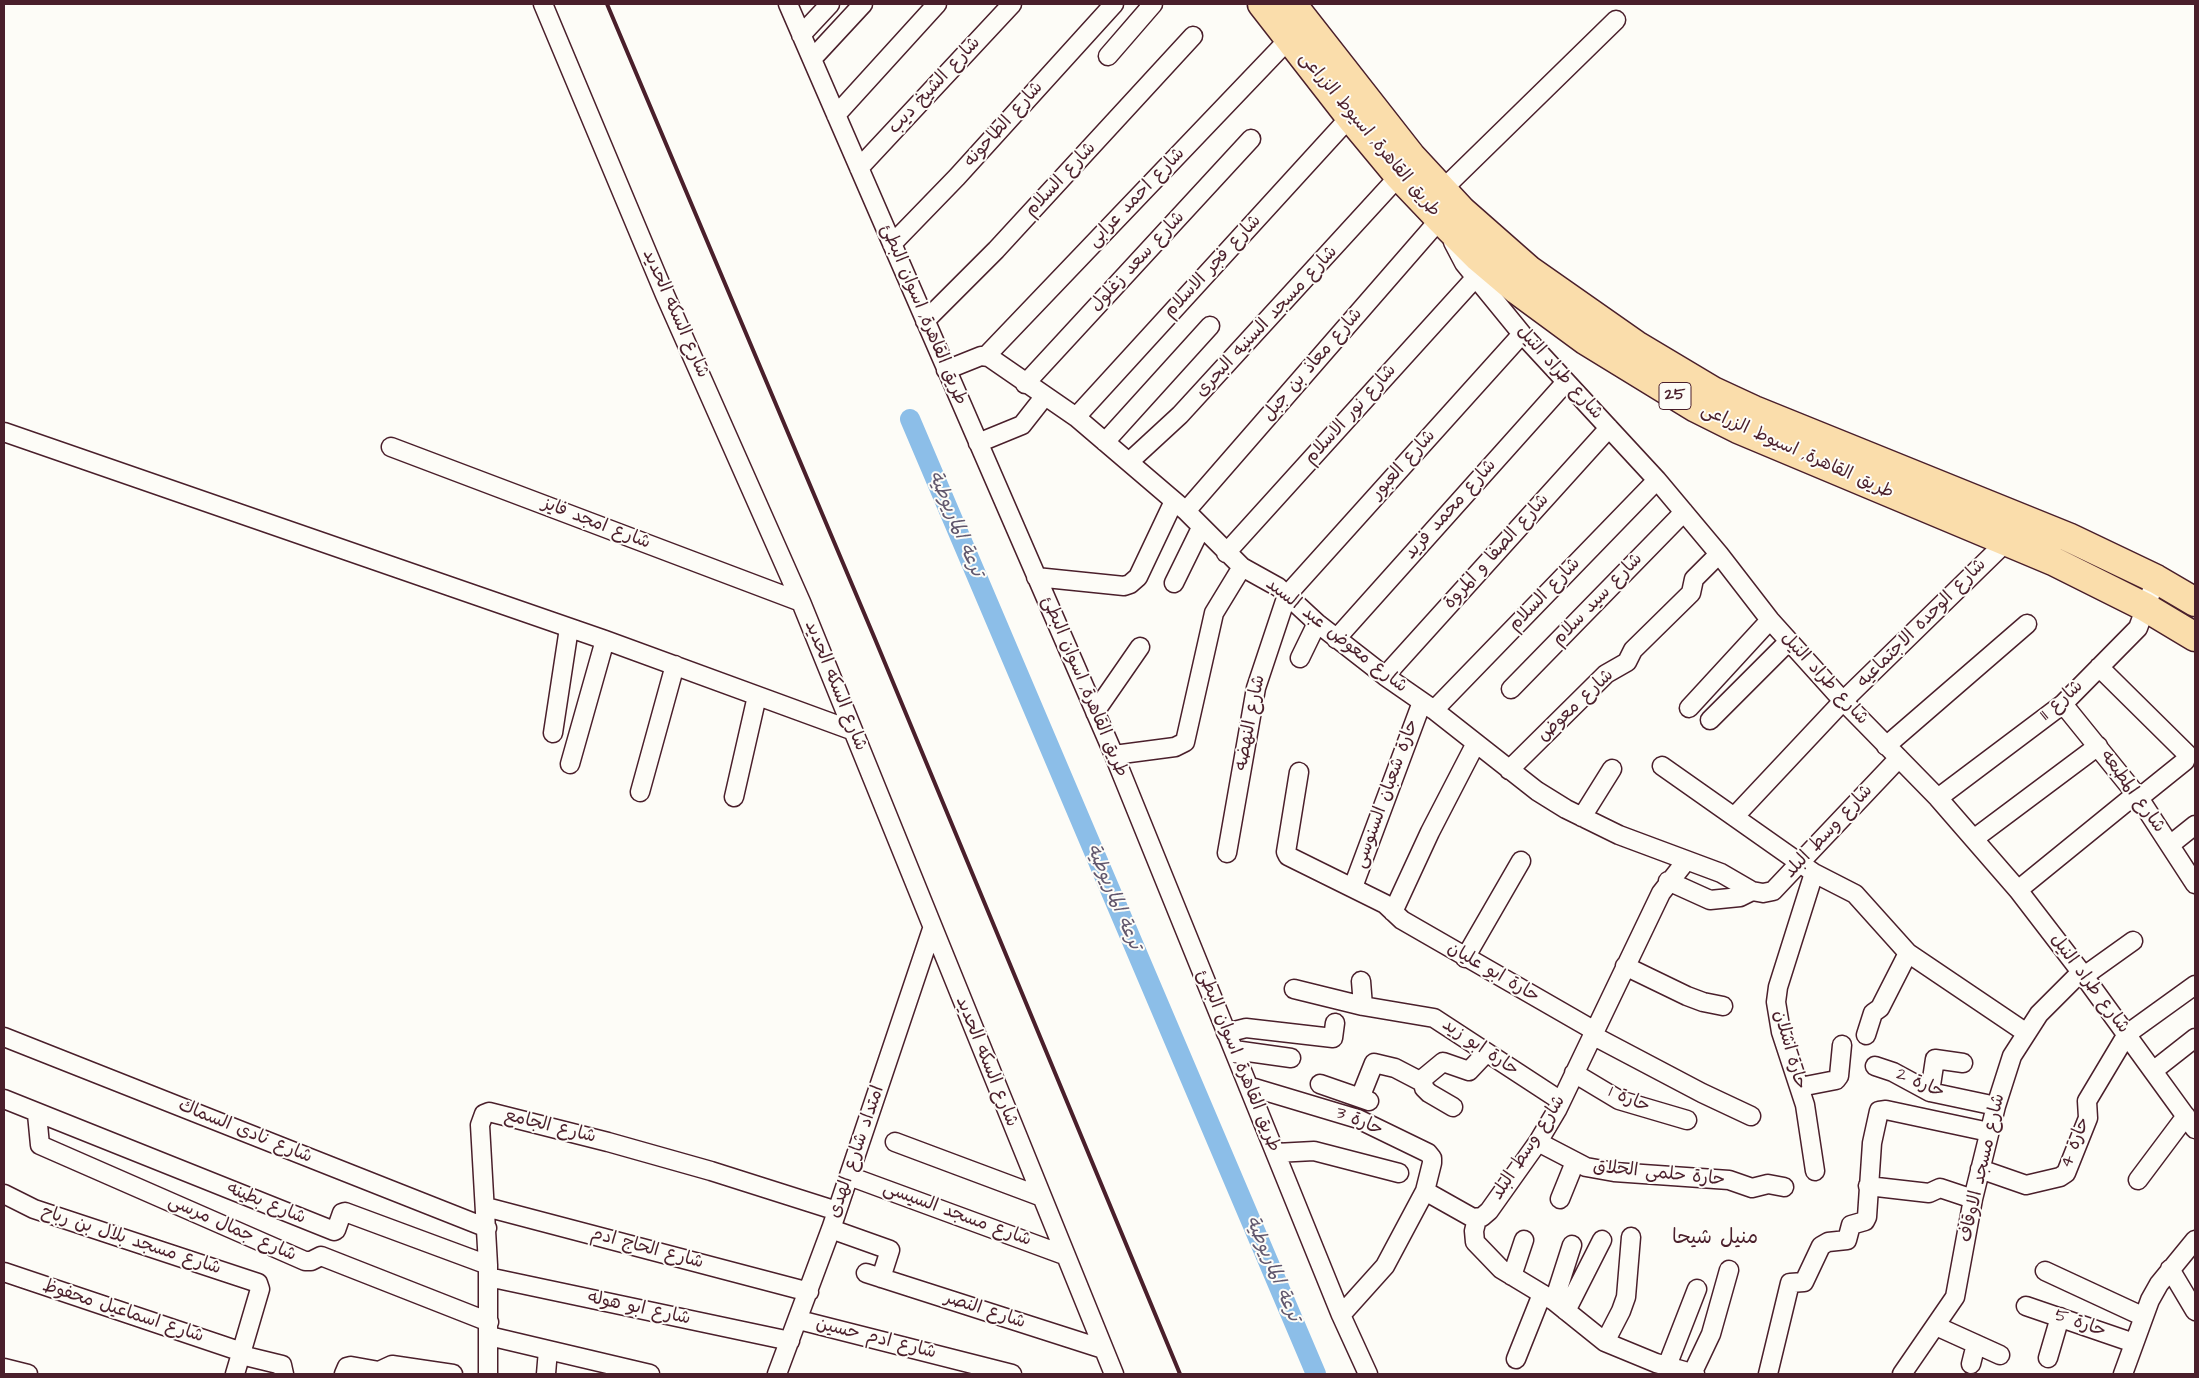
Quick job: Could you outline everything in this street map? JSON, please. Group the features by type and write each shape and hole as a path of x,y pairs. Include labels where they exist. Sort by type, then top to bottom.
{"highway":[{"name":"طريق القاهرة, اسيوط الزراعى","path":"1262,4 1350,117 1399,176 1478,257 1557,321 1620,363 1696,408 1772,444 2007,541 2145,608 2195,637"},
{"name":"طريق القاهرة, اسيوط الزراعى","path":"1292,4 1352,83 1442,190 1486,233 1564,296 1636,345 1712,391 1754,410 2033,521 2156,578 2195,602"}],"street":[{"name":"شارع السكه الحديد","path":"543,4 665,295 801,602 851,730 1114,1374"},
{"name":"طريق القاهرة, اسوان البطئ","path":"788,4 1114,755 1226,1033 1368,1374"},
{"path":"801,35 830,4"},
{"path":"812,58 864,4"},
{"path":"836,115 937,4"},
{"name":"شارع الشيخ ديب","path":"859,168 1012,4"},
{"name":"شارع الطاحونه","path":"892,244 957,177 1114,4"},
{"path":"1108,56 1153,4"},
{"path":"1442,190 1616,20"},
{"name":"شارع السلام","path":"925,321 996,250 1193,36"},
{"name":"شارع احمد عرابى","path":"986,356 1289,39"},
{"name":"شارع فجر الاسلام","path":"1076,417 1350,117"},
{"name":"شارع سعد زغلول","path":"1025,384 1251,139"},
{"name":"شارع مسجد السنيه البحرى","path":"1129,462 1180,415 1399,176"},
{"name":"شارع طراد النيل","path":"1445,225 1458,253 1522,334 1657,480 1719,554 1770,620 1844,701 1938,798 2018,890 2083,974 2191,1123"},
{"name":"شارع معاذ بن جبل","path":"1036,577 1124,586 1130,584 1138,577 1180,506 1445,225"},
{"name":"شارع نور الاسلام","path":"1226,553 1476,277"},
{"path":"1105,442 1210,326"},
{"name":"شارع العبور","path":"1287,595 1522,334"},
{"path":"946,370 986,356"},
{"name":"شارع معوض عبد السيد","path":"986,356 1076,417 1180,506 1242,567 1278,587 1336,639 1428,706 1537,791 1582,817 1634,841 1721,873 1752,891"},
{"name":"شارع محمد فريد","path":"1336,639 1566,382"},
{"path":"978,443 1022,425 1044,397"},
{"name":"شارع الصفا و المروة","path":"1385,676 1609,428"},
{"path":"4,432 605,640 851,730"},
{"name":"شارع امجد فايز","path":"391,447 801,602"},
{"name":"شارع السلام","path":"1428,706 1657,480"},
{"name":"شارع سيد سلام","path":"1511,689 1684,512"},
{"path":"1174,584 1201,528"},
{"name":"شارع الوحده الاجتماعيه","path":"1735,816 1844,701 2007,541"},
{"name":"شارع معوض","path":"1509,770 1608,672 1627,662 1633,650 1691,594 1694,580 1719,554"},
{"path":"1114,755 1175,747 1184,742 1214,613 1242,567"},
{"name":"شارع 11","path":"1938,798 2063,704 2138,628 2156,578"},
{"name":"شارع النهضه","path":"1227,853 1256,688 1287,595"},
{"path":"1689,708 1770,620"},
{"path":"1300,658 1317,623"},
{"name":"شارع وسط البلد","path":"1668,882 1710,900 1740,897 1752,891 1763,893 1773,891 1807,868 1893,752 2027,624"},
{"path":"553,733 569,628"},
{"path":"570,764 605,640"},
{"path":"1710,720 1789,641"},
{"path":"1095,712 1140,647"},
{"path":"640,792 675,665"},
{"path":"2018,890 2185,761 2187,754 2099,667"},
{"path":"734,797 757,696"},
{"name":"شارع المطبعه","path":"2063,704 2138,796 2194,878"},
{"name":"حارة شعبان السنوسى","path":"1353,887 1428,706"},
{"path":"1394,912 1430,832 1476,743"},
{"path":"1974,838 2098,746"},
{"path":"1662,766 1807,868 1855,894 1908,953 2025,1032"},
{"path":"1582,817 1612,769"},
{"name":"حارة ابو عليان","path":"1299,772 1286,854 1385,904 1402,920 1593,1033 1751,1116"},
{"path":"2170,845 2195,825"},
{"path":"1465,958 1521,861"},
{"name":"شارع وسط البلد","path":"1477,1219 1489,1211 1538,1142 1561,1101 1625,966 1668,882 1686,861"},
{"name":"حارة اشلان","path":"1807,868 1778,987 1776,1017 1805,1105 1815,1171"},
{"name":"امتداد شارع الهدى","path":"776,1374 799,1320 850,1176 932,929"},
{"name":"شارع مسجد الاوقاف","path":"1902,1374 1936,1326 1958,1290 1973,1199 1996,1106 2012,1056 2025,1032 2038,1014 2083,974 2133,941"},
{"path":"1866,1035 1873,1013 1880,1008 1908,953"},
{"path":"1625,966 1687,996 1723,1006"},
{"path":"1361,981 1363,1006"},
{"path":"2127,1034 2195,985"},
{"name":"حارة ابو زيد","path":"1294,989 1363,1006 1434,1018 1561,1101"},
{"path":"1226,1033 1246,1028 1334,1038 1335,1023"},
{"name":"حارة 4","path":"1980,1169 2026,1185 2060,1177 2066,1173 2088,1118 2087,1101 2127,1034"},
{"name":"شارع نادى السماك","path":"4,1037 487,1228"},
{"path":"2153,1070 2195,1038"},
{"path":"1800,1087 1836,1080 1842,1045"},
{"path":"1234,1050 1291,1058"},
{"path":"1320,1084 1365,1099 1374,1062 1395,1068 1417,1080 1423,1080 1443,1062 1470,1072 1486,1053"},
{"path":"1930,1092 1935,1059 1963,1063"},
{"name":"حارة 2","path":"1875,1066 1892,1072 1930,1092 1996,1106"},
{"name":"حارة 1","path":"1574,1073 1619,1100 1687,1120"},
{"path":"1423,1080 1424,1088 1429,1093 1453,1107"},
{"name":"حارة 3","path":"1248,1086 1358,1119 1428,1153 1432,1158 1432,1163 1425,1191"},
{"path":"4,1099 34,1111"},
{"path":"1768,1374 1790,1283 1804,1282 1821,1246 1828,1242 1847,1240 1853,1224 1866,1219 1872,1143 1878,1113 1881,1109 1989,1132"},
{"name":"شارع بطينه","path":"34,1111 334,1231 342,1214 345,1212 488,1271"},
{"name":"شارع جمال مرسى","path":"34,1111 38,1119 40,1145 305,1260 311,1261 321,1256 489,1329"},
{"name":"شارع الجامع","path":"488,1374 487,1228 480,1125 484,1114 489,1112 710,1171 837,1212"},
{"path":"2138,1180 2191,1123"},
{"path":"895,1142 1042,1197"},
{"name":"حارة حلمى الحلاق","path":"1538,1142 1586,1167 1614,1172 1729,1180 1752,1188 1768,1184 1784,1187"},
{"path":"1276,1153 1314,1151 1399,1173"},
{"path":"1560,1199 1575,1162"},
{"name":"شارع مسجد السيسى","path":"850,1176 1064,1255"},
{"path":"1868,1186 1929,1193 1940,1188 1973,1199"},
{"path":"1342,1315 1385,1266 1425,1191 1469,1217 1477,1219 1474,1242 1491,1261 1554,1302 1605,1342 1658,1368 1693,1374 1711,1334 1729,1270"},
{"name":"شارع مسجد بلال بن رباح","path":"4,1194 34,1209 260,1286 242,1354"},
{"name":"شارع الحاج ادم","path":"486,1207 809,1292"},
{"name":"شارع النصر","path":"831,1229 890,1250 874,1275 1104,1349"},
{"path":"1605,1342 1626,1297 1631,1237"},
{"path":"1512,1276 1524,1240"},
{"path":"1516,1359 1554,1302 1602,1240"},
{"path":"2123,1374 2142,1316 2159,1284 2195,1240"},
{"path":"1554,1302 1572,1245"},
{"path":"2170,1269 2195,1311"},
{"name":"شارع ابو هوله","path":"488,1271 790,1341"},
{"path":"2045,1271 2142,1316"},
{"name":"شارع اسماعيل محفوظ","path":"4,1272 242,1354 282,1365 284,1374"},
{"path":"1658,1368 1697,1289"},
{"name":"حارة 5","path":"2026,1306 2134,1343"},
{"path":"2048,1358 2060,1317"},
{"name":"شارع ادم حسين","path":"799,1320 1012,1374"},
{"path":"1936,1326 2000,1355"},
{"path":"489,1329 548,1350 650,1374"},
{"path":"1971,1364 1976,1344"},
{"path":"546,1374 548,1350"},
{"path":"235,1374 242,1354"},
{"path":"344,1374 348,1367 351,1366 379,1371 392,1366 453,1374"},
{"path":"4,1368 28,1374"}],"waterway":[{"name":"ترعة الماريوطية","path":"910,419 1316,1374"}],"railway":[{"path":"607,4 875,639 1180,1374"}],"district":[{"name":"منيل شيحا","path":"1715,1239"}]}
